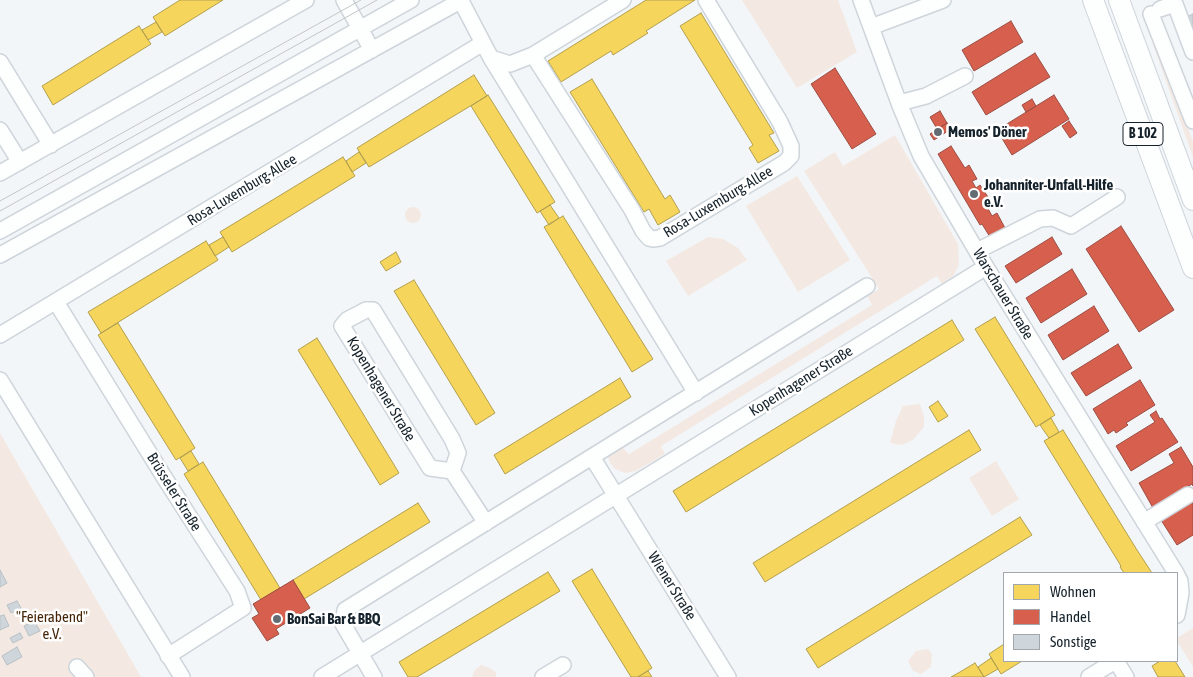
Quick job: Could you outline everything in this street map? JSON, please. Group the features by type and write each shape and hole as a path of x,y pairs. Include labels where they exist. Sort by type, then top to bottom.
{"main road":[{"name":"B 102","path":"1093,0 1193,268"},
{"name":"B 102","path":"1119,0 1193,200"}],"street":[{"path":"0,173 306,0"},
{"path":"344,0 372,50"},
{"path":"0,231 411,0"},
{"path":"0,255 462,0 491,58 696,393"},
{"path":"491,58 510,64 533,55 623,0"},
{"name":"Rosa-Luxemburg-Allee","path":"533,55 644,231 649,238 660,238 784,163 790,156 791,146 780,122 706,0"},
{"name":"Warschauer Straße","path":"861,0 899,104 921,156 986,267 1175,572"},
{"path":"872,27 943,0"},
{"path":"1128,26 1155,8 1180,2 1193,52"},
{"path":"1155,8 1193,121"},
{"name":"Rosa-Luxemburg-Allee","path":"0,335 483,43"},
{"path":"0,62 51,145"},
{"path":"899,104 926,96 964,76"},
{"path":"0,130 20,162"},
{"path":"977,251 1040,219 1053,218 1071,226 1116,197"},
{"name":"Kopenhagener Straße","path":"322,677 986,267"},
{"path":"374,677 342,624 345,610 867,286"},
{"name":"Brüsseler Straße","path":"56,302 237,591 243,608 168,656"},
{"name":"Kopenhagener Straße","path":"366,310 373,310 452,438 458,453 452,471 430,468 422,458 342,326 347,320 366,310"},
{"path":"0,380 182,677"},
{"path":"592,457 615,496"},
{"path":"452,471 486,523"},
{"path":"1144,522 1188,495"},
{"name":"Wiener Straße","path":"615,496 728,677"},
{"name":"Warschauer Straße","path":"1178,578 1182,593 1178,611"},
{"path":"1089,677 1114,662"},
{"path":"1117,662 1126,677"},
{"path":"543,677 563,665"}],"green space":[{"path":"742,0 838,0 857,52 797,88"},
{"path":"1156,36 1193,142 1193,157 1152,42"},
{"path":"895,135 958,244 959,264 954,275 942,284 937,276 661,446 665,454 636,471 625,473 615,469 608,457 621,446 629,454 872,305 867,296 879,289 804,171 835,152 843,166"},
{"path":"797,176 850,260 798,292 746,206"},
{"path":"410,207 416,207 421,212 419,221 410,223 405,218 405,212"},
{"path":"708,237 723,239 738,248 747,260 688,296 666,261"},
{"path":"920,404 924,416 924,427 913,440 902,445 890,443 896,421 903,406"},
{"name":"\"Feierabend\" e.V.","path":"0,433 133,663 141,677 0,677"},
{"path":"996,461 1019,499 992,516 969,478"},
{"path":"1193,628 1193,667 1178,643 1178,637"},
{"path":"928,649 932,654 931,667 921,674 913,671 908,661 916,651"},
{"path":"481,665 496,672 496,677 472,677 474,671"}],"building: Wohnen":[{"path":"180,0 223,0 165,36 153,17"},
{"path":"646,0 695,0 646,31 648,33 613,55 611,51 561,82 548,61"},
{"path":"701,13 774,133 769,135 779,151 758,163 749,148 753,145 680,26"},
{"path":"156,22 162,32 148,40 142,30"},
{"path":"139,26 151,44 53,105 42,86"},
{"path":"474,75 487,96 369,167 357,148"},
{"path":"592,79 665,199 670,195 680,212 658,225 649,209 644,212 570,92"},
{"path":"488,95 555,202 537,213 471,106"},
{"path":"359,152 366,163 352,172 346,161"},
{"path":"343,157 355,176 232,252 220,232"},
{"path":"550,205 559,218 549,225 540,211"},
{"path":"563,216 653,359 632,372 544,227"},
{"path":"223,237 229,247 215,256 209,245"},
{"path":"206,241 218,260 101,333 88,312"},
{"path":"396,252 401,262 386,271 380,262"},
{"path":"414,280 495,413 476,425 394,291"},
{"path":"995,317 1055,415 1036,427 975,329"},
{"path":"952,320 964,340 686,512 673,491"},
{"path":"118,323 195,448 176,460 98,335"},
{"path":"317,338 399,473 380,485 298,350"},
{"path":"620,378 631,397 505,474 494,455"},
{"path":"938,401 948,416 938,422 929,407"},
{"path":"1051,418 1059,432 1049,438 1040,425"},
{"path":"969,430 981,450 765,582 753,563"},
{"path":"1063,430 1151,572 1123,572 1044,441"},
{"path":"191,451 199,464 188,471 180,458"},
{"path":"203,462 280,588 261,600 184,474"},
{"path":"418,503 430,522 304,599 293,580"},
{"path":"1020,517 1032,535 818,668 806,649"},
{"path":"592,569 652,668 638,677 631,677 572,581"},
{"path":"548,572 560,591 417,677 408,677 399,662"},
{"path":"1003,645 1003,662 1020,662 1001,674 989,654"},
{"path":"991,658 998,669 984,677 978,667"},
{"path":"1158,662 1176,662 1185,677 1158,677 1152,666"},
{"path":"975,663 984,677 951,677 960,672"},
{"path":"648,671 652,677 638,677"}],"building: Handel":[{"path":"1011,21 1023,42 974,71 962,50"},
{"path":"1035,53 1050,77 986,115 972,92"},
{"path":"835,68 876,134 852,149 811,84"},
{"path":"1054,95 1069,119 1012,155 997,130"},
{"path":"1032,99 1036,106 1026,112 1022,105"},
{"path":"940,111 947,123 937,129 930,117"},
{"path":"1069,121 1077,133 1070,138 1062,126"},
{"path":"947,123 951,129 934,140 930,134"},
{"name":"Johanniter-Unfall-Hilfe e.V.","path":"951,146 965,168 969,165 977,179 972,181 976,188 980,185 990,200 985,203 992,216 997,213 1005,228 990,237 982,224 980,225 938,154"},
{"path":"1121,226 1174,310 1139,332 1086,249"},
{"path":"1052,237 1062,254 1016,283 1005,266"},
{"path":"1072,269 1087,294 1041,323 1026,298"},
{"path":"1094,306 1109,331 1063,360 1048,335"},
{"path":"1118,344 1132,368 1086,396 1071,373"},
{"path":"1140,380 1155,405 1126,423 1128,425 1116,433 1114,430 1108,434 1093,409"},
{"path":"1156,411 1178,442 1131,471 1116,446 1155,422 1150,415"},
{"path":"1181,447 1193,467 1193,486 1192,484 1153,508 1139,483 1174,463 1169,454"},
{"path":"1193,501 1193,535 1177,545 1161,520"},
{"path":"293,580 310,608 276,629 279,634 267,641 252,618 259,614 253,604"}],"building: Sonstige":[{"path":"1193,14 1193,33 1187,17"},
{"path":"0,570 7,583 0,587"},
{"path":"17,601 21,608 11,613 7,605"},
{"path":"4,615 9,626 0,630 0,616"},
{"path":"34,621 40,631 29,636 24,626"},
{"path":"20,633 23,638 13,643 10,638"},
{"path":"17,647 22,657 7,665 2,656"}],"tram line":[{"path":"0,201 361,0"},
{"path":"0,211 377,0"}],"place":[{"name":"Memos' Döner","path":"938,132"},
{"name":"Johanniter-Unfall-Hilfe e.V.","path":"974,194"},
{"name":"BonSai Bar & BBQ","path":"277,619"}]}
